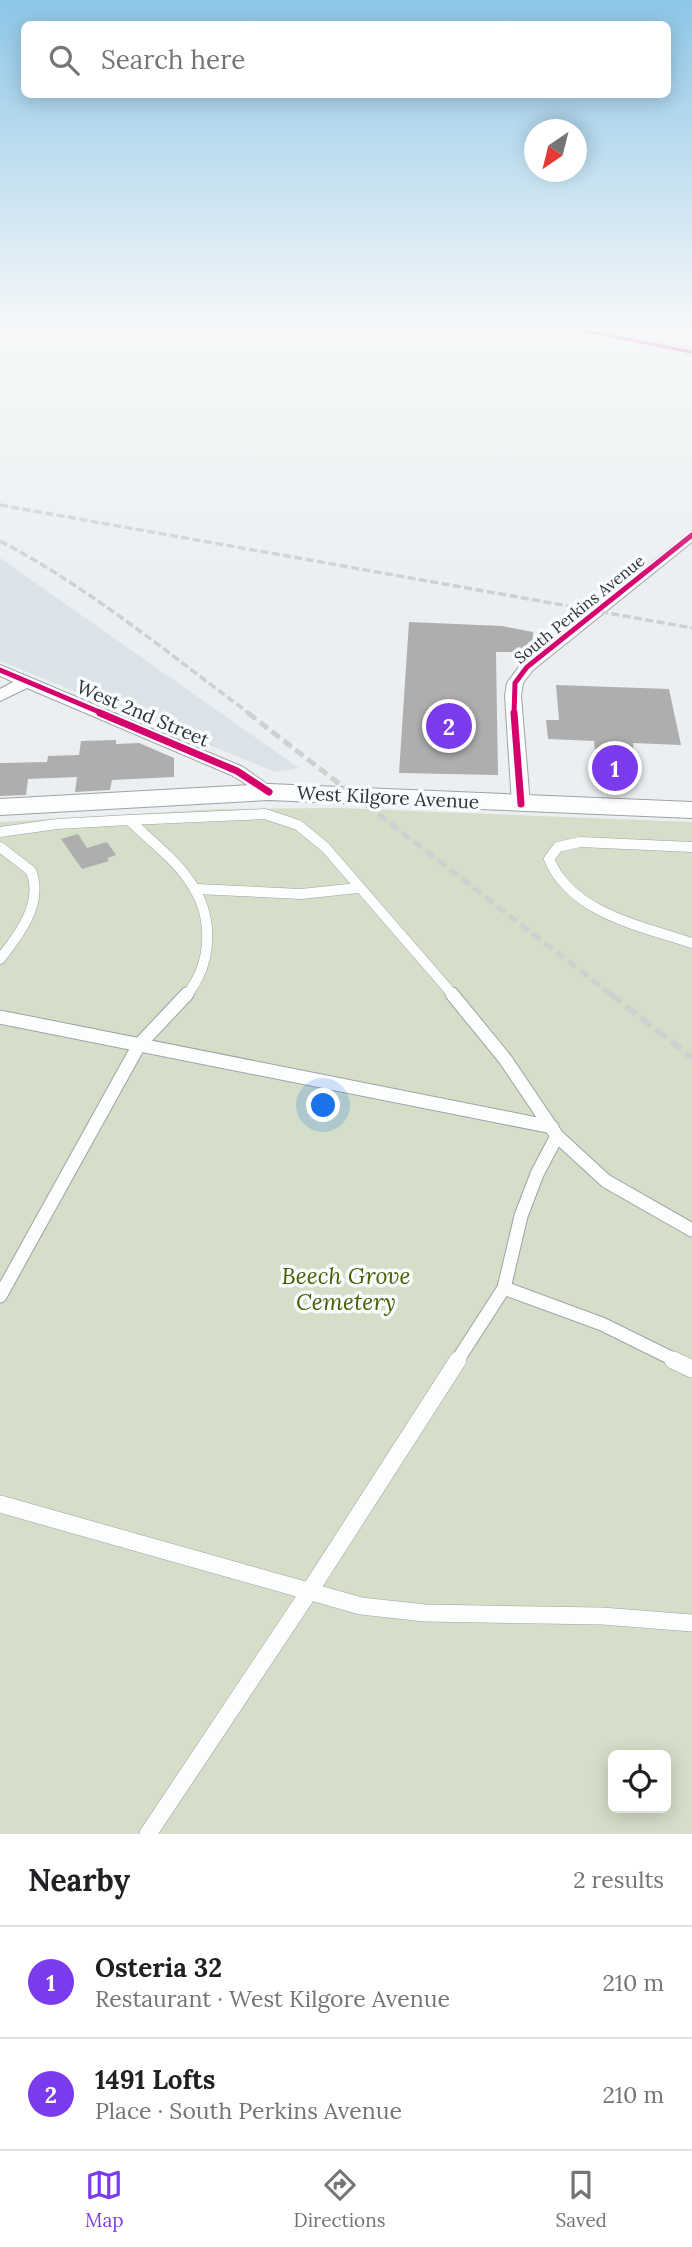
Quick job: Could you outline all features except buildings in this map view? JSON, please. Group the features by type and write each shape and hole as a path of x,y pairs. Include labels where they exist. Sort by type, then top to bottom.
{"main road":[{"name":"West Kilgore Avenue","path":"0,807 270,792 692,810"}],"street":[{"name":"South Perkins Avenue","path":"521,804 513,696 515,683 527,667 684,550 692,535"},
{"name":"West 2nd Street","path":"0,670 237,771 270,792"},
{"path":"0,696 27,681"}],"lane":[{"path":"0,832 57,824 246,814 284,817 309,831 488,1039 520,1079 554,1131 606,1181 692,1230"},
{"path":"0,1296 139,1045 150,1030 183,1000 203,969 208,946 206,922 196,888 129,820"},
{"path":"692,847 580,842 558,847 550,859 556,877 597,908 692,943"},
{"path":"0,847 31,871 36,891 20,932 0,959"},
{"path":"196,888 301,894 358,887"},
{"path":"0,1017 554,1131"},
{"path":"148,1834 309,1592 504,1288 521,1216 554,1131"},
{"path":"504,1288 602,1324 692,1369"},
{"path":"0,1504 309,1592 393,1611 602,1616 692,1623"}],"shaded area":[{"path":"0,558 299,768 276,772 0,661"}],"green space":[{"name":"Beech Grove Cemetery","path":"337,808 692,822 692,1834 0,1834 0,822 216,809"}],"railway":[{"path":"0,505 692,628"},
{"path":"0,541 66,579 250,714"},
{"path":"248,713 613,996"},
{"path":"611,994 692,1058"}],"cycle path":[{"path":"521,804 513,696 515,683 527,667 692,535"},
{"path":"0,670 237,771 269,792"}],"place":[{"name":"1491 Lofts","path":"449,726"},
{"name":"Osteria 32","path":"615,768"}]}
